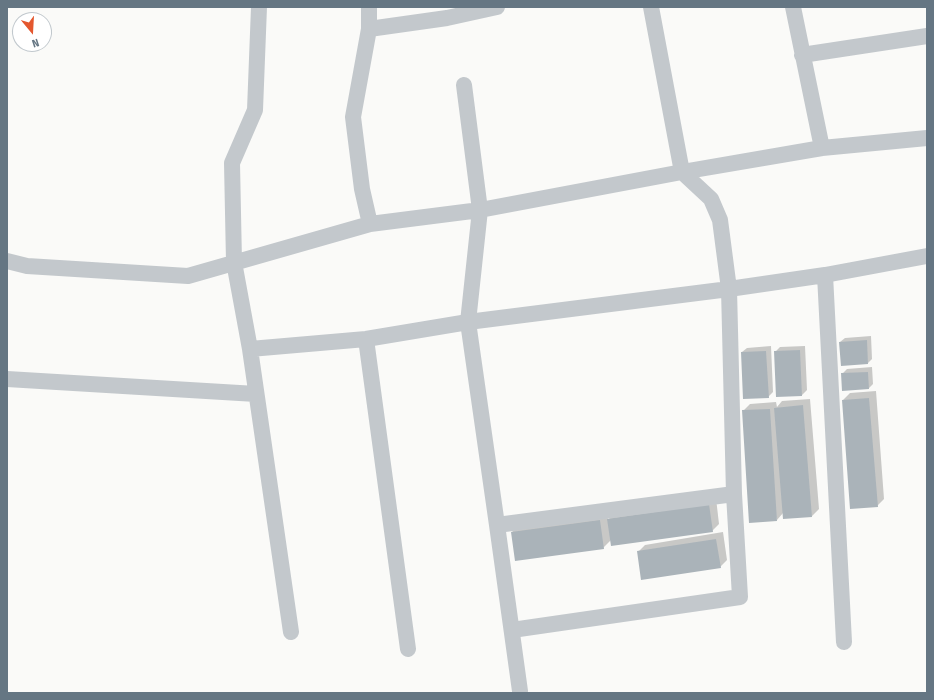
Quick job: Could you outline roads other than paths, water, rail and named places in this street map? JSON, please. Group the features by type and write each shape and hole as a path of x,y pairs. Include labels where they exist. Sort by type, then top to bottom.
{"street":[{"path":"258,7 255,110 232,163 234,262 250,349 291,632"},
{"path":"369,7 370,29 353,117 362,189 370,224"},
{"path":"370,29 447,18 497,7"},
{"path":"512,630 740,597 734,494 729,289 720,220 711,199 682,172 651,7"},
{"path":"793,7 822,148"},
{"path":"802,55 927,36"},
{"path":"464,85 480,210 468,322 520,691"},
{"path":"7,261 27,266 188,276 370,224 480,210 682,172 822,148 927,138"},
{"path":"250,349 366,339 468,322 729,289 825,275 927,256"},
{"path":"825,275 844,642"},
{"path":"366,339 408,649"},
{"path":"7,379 256,394"},
{"path":"497,525 734,494"}]}
